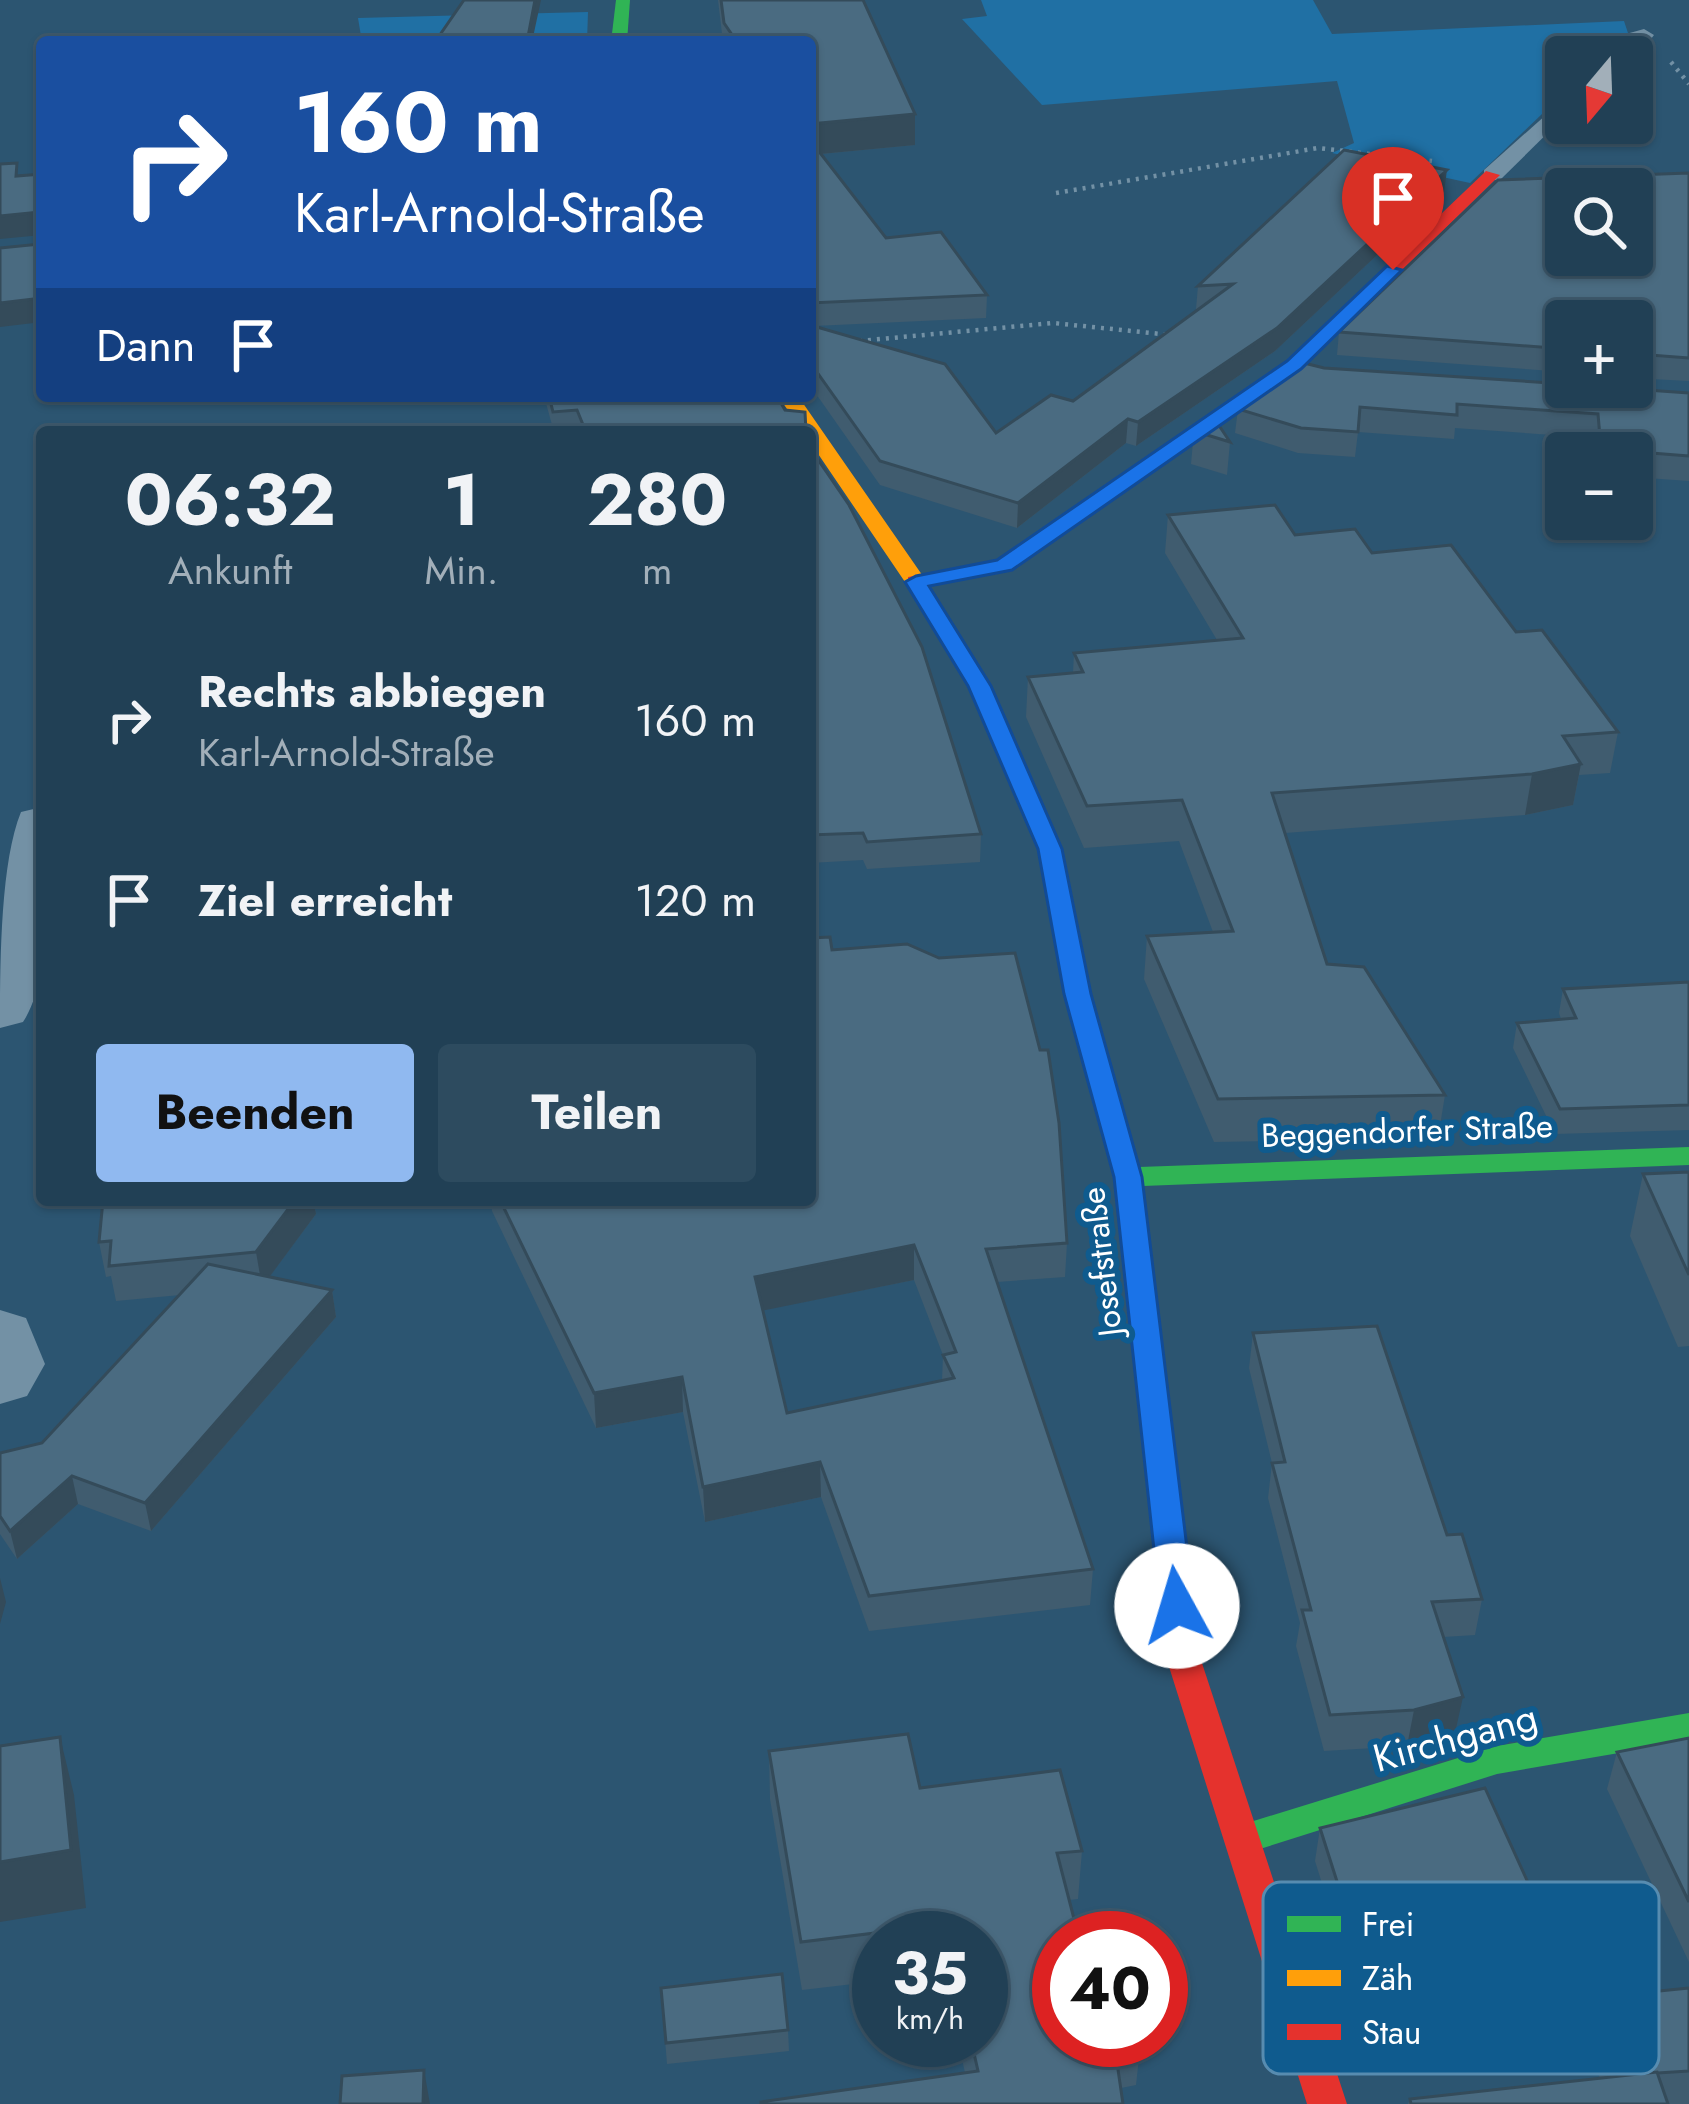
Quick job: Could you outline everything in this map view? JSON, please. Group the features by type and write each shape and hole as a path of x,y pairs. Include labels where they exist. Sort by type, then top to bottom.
{"street":[{"path":"620,36 623,0"},
{"path":"916,582 1004,566 1294,365 1492,175"},
{"path":"1294,365 1345,375"},
{"name":"Josefstraße","path":"816,437 916,582 980,686 1050,849 1077,994 1128,1177 1182,1654 1263,1900"},
{"path":"1,995 36,850"},
{"name":"Beggendorfer Straße","path":"1128,1177 1689,1156"},
{"path":"0,1336 7,1364 0,1377"},
{"name":"Kirchgang","path":"1244,1839 1497,1760 1689,1727"},
{"name":"Josefstraße","path":"1318,2074 1327,2104"}],"lane":[{"path":"1638,36 1644,34"},
{"path":"1492,175 1545,123"}],"path":[{"path":"1056,193 1318,148 1459,165 1492,175"},
{"path":"850,342 990,324 1066,320 1122,324 1174,336"}],"shaded area":[{"path":"981,0 1313,0 1332,34 1624,21 1628,33 1545,36 1545,111 1470,183 1332,153 1354,143 1337,81 1042,105 962,19 987,16"},
{"path":"588,12 587,36 361,36 358,18"}],"building":[{"path":"464,0 535,0 528,36 439,36"},
{"path":"721,0 863,0 915,114 816,123 816,36 733,36 724,23"},
{"path":"816,148 886,238 941,232 987,295 816,303"},
{"path":"1344,150 1447,170 1277,328 1138,422 1128,419 1018,503 880,461 816,371 816,327 945,364 996,433 1051,395 1073,401 1233,284 1198,286"},
{"path":"17,163 16,176 36,174 36,212 0,216 0,164"},
{"path":"1689,173 1689,358 1653,355 1653,300 1545,300 1545,347 1339,332 1498,180 1545,178 1545,276 1653,276 1653,174"},
{"path":"36,244 36,299 0,303 0,248"},
{"path":"1304,363 1545,383 1545,408 1653,408 1653,390 1689,393 1689,456 1653,453 1653,432 1600,432 1598,414 1457,404 1457,415 1360,407 1358,432 1301,428 1238,409"},
{"path":"550,402 780,402 785,410 805,412 806,426 584,426 577,410 553,412"},
{"path":"1214,418 1230,442 1194,431"},
{"path":"816,457 849,505 922,647 981,834 867,842 863,833 816,835"},
{"path":"1275,505 1295,535 1355,529 1372,553 1451,545 1516,632 1542,630 1618,732 1563,736 1581,764 1532,774 1272,793 1327,964 1364,967 1445,1095 1218,1099 1147,936 1233,931 1182,800 1087,806 1028,677 1083,672 1074,653 1243,638 1168,515"},
{"path":"830,937 832,950 907,944 939,958 1015,953 1040,1050 1048,1050 1059,1123 1067,1243 986,1249 1093,1569 869,1596 820,1462 703,1487 682,1377 594,1393 503,1206 816,1206 816,938","holes":["914,1245 956,1352 943,1355 954,1378 787,1413 755,1277"]},
{"path":"1689,982 1689,1105 1560,1109 1517,1023 1576,1018 1563,989"},
{"path":"1689,1172 1689,1275 1643,1174"},
{"path":"102,1206 290,1206 256,1252 109,1266 111,1241 99,1242"},
{"path":"208,1264 332,1290 145,1503 72,1476 10,1531 0,1516 0,1453 42,1443"},
{"path":"1377,1326 1447,1535 1462,1534 1482,1599 1432,1602 1463,1697 1414,1710 1330,1715 1302,1610 1311,1610 1272,1463 1285,1462 1253,1333"},
{"path":"908,1734 920,1788 1060,1770 1082,1851 1057,1853 1072,1911 1032,1911 1032,2067 1118,2067 1123,2104 761,2104 978,2071 977,2067 1008,2067 1008,1911 852,1911 852,1936 801,1942 769,1751"},
{"path":"60,1737 71,1850 0,1862 0,1746"},
{"path":"1689,1738 1689,1902 1617,1752"},
{"path":"1485,1788 1528,1882 1337,1882 1320,1828"},
{"path":"782,1974 788,2030 666,2043 661,1988"},
{"path":"1689,1988 1689,2071 1659,2073 1659,1991"},
{"path":"424,2070 423,2104 340,2104 342,2076"},
{"path":"1658,2074 1668,2104 1411,2104 1410,2099"}],"traffic: fast":[{"path":"620,36 623,0"},
{"path":"1103,1087 1128,1177 1176,1603"},
{"path":"1128,1177 1689,1156"},
{"path":"1244,1839 1497,1760 1689,1727"}],"traffic: slow":[{"path":"792,402 809,426"},
{"path":"816,437 916,582 979,686 1050,849 1077,994 1103,1087"}],"traffic: jam":[{"path":"916,582 1004,566 1294,365 1492,175"},
{"path":"1176,1603 1182,1654 1263,1905"},
{"path":"1317,2074 1327,2104"}],"route":[{"path":"1177,1606 1128,1177 1077,994 1050,849 980,686 916,582 1004,566 1294,365 1393,270"}]}
